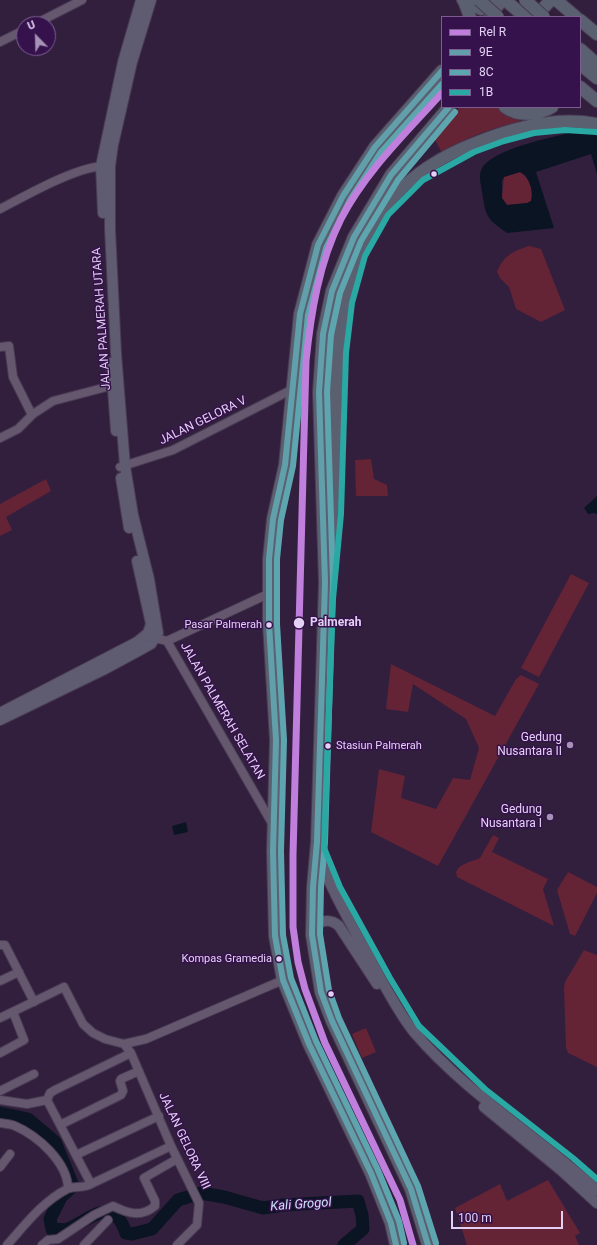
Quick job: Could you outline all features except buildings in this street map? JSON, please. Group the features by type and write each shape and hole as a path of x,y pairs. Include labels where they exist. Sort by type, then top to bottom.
{"highway":[{"path":"464,0 481,9 496,0"},
{"path":"464,0 470,16"},
{"path":"479,0 497,16"},
{"path":"504,0 524,16"},
{"path":"525,0 543,16"},
{"path":"535,16 551,0"},
{"path":"560,3 575,16"},
{"path":"581,21 597,34"},
{"path":"581,51 595,72"},
{"path":"581,65 595,72"},
{"path":"396,1245 391,1223 376,1185 309,1044 283,980 275,936 274,826 276,740 268,594 270,539 285,465 300,314 318,245 343,196 375,147 440,74"},
{"path":"581,88 597,101"},
{"path":"428,1245 411,1189 329,1014 321,992 312,935 312,887 316,849 326,582 319,392 323,334 332,291 391,175 448,108"},
{"path":"507,108 517,113 529,114 549,108"},
{"path":"326,582 334,513 336,368 339,335 346,293 358,241 401,187 424,169 444,157 482,140 528,127 560,122 597,124"}],"main road":[{"name":"JALAN PALMERAH UTARA","path":"141,0 122,62 117,105 106,166 112,331 122,467 146,580 158,624 158,633 155,638"},
{"name":"JALAN PALMERAH UTARA","path":"117,105 151,0"},
{"path":"490,16 504,0"},
{"name":"JALAN PALMERAH UTARA","path":"0,713 137,642 148,633 151,624 146,580"},
{"path":"0,720 105,669 151,644 155,638"},
{"path":"316,849 333,890 383,982 414,1031 435,1054 484,1099 568,1164 597,1190"},
{"path":"312,935 313,928 323,921 334,922 339,926 409,1034 479,1103 597,1203"}],"street":[{"path":"51,16 82,0"},
{"path":"0,42 16,34"},
{"path":"0,209 55,181 106,166"},
{"path":"0,347 10,346 13,377 32,415"},
{"path":"0,438 18,429 32,415 53,401 116,385"},
{"name":"JALAN GELORA V","path":"122,467 173,450 293,389"},
{"path":"167,641 268,594"},
{"name":"JALAN PALMERAH SELATAN","path":"155,638 167,641 274,826"},
{"path":"0,945 5,945 34,1002"},
{"path":"0,981 19,972"},
{"path":"0,1018 64,987 83,1024 93,1033 105,1039 124,1044 146,1038 283,980"},
{"path":"0,1053 24,1040 13,1012"},
{"name":"JALAN GELORA VIII","path":"124,1044 131,1053 171,1146 200,1207 197,1224 177,1245"},
{"path":"47,1100 50,1093 55,1090 131,1053"},
{"path":"60,1125 121,1095 123,1091 120,1081 121,1079 139,1071"},
{"path":"0,1091 34,1074"},
{"path":"0,1100 27,1104 47,1100"},
{"path":"47,1100 91,1184"},
{"path":"76,1155 158,1116"},
{"path":"0,1123 15,1126 43,1143 55,1158 71,1188"},
{"path":"7,1245 35,1213 56,1196 71,1188 91,1184 171,1146"},
{"path":"0,1167 10,1154"},
{"path":"42,1245 48,1240 58,1239 94,1215 113,1206 127,1213 147,1212 155,1206 155,1201 144,1178 177,1159"},
{"path":"84,1245 108,1220"}],"shaded area":[{"path":"459,108 499,108 519,118 520,122 498,127 480,134 442,153 432,134"},
{"path":"520,172 526,177 530,184 532,193 531,201 527,203 507,205 502,198 504,177"},
{"path":"529,246 541,249 565,310 541,322 516,309 509,287 500,278 497,272 499,266 509,255"},
{"path":"371,459 374,479 387,485 388,496 356,496 355,460"},
{"path":"46,479 51,491 6,517 12,530 0,536 0,504"},
{"path":"571,574 589,583 539,677 521,668"},
{"path":"391,664 495,716 516,679 521,675 539,684 438,866 371,832 379,769 405,776 401,798 436,809 453,778 470,780 479,748 466,719 413,684 408,712 386,709"},
{"path":"493,835 499,838 492,852 548,879 543,889 554,926 457,877 456,872 460,867 480,858"},
{"path":"568,872 597,887 597,893 575,936 570,934 557,890"},
{"path":"584,950 597,955 597,1067 568,1053 566,1048 565,982"},
{"path":"366,1028 376,1052 362,1058 352,1034"},
{"path":"548,1180 580,1233 575,1236 579,1245 467,1245 455,1208 500,1184 507,1201"}],"water":[{"path":"577,131 584,131 597,136 597,174 591,154 536,172 554,228 507,233 495,224 486,212 483,200 480,180 482,168 489,161 512,149 540,140","holes":["520,172 530,184 532,193 531,201 527,203 507,205 502,198 502,181 504,177"]},
{"path":"597,496 597,514 588,514 584,508"},
{"path":"186,822 188,832 174,835 172,826"}],"waterway":[{"name":"Kali Grogol","path":"0,1113 28,1119 55,1142 73,1186 61,1197 50,1219 52,1229 68,1229 94,1215 102,1212 109,1212 115,1215 121,1222 126,1233 132,1234 152,1229 178,1200 201,1193 224,1197 263,1208 283,1205 358,1201 362,1215 363,1229 344,1245"}],"rail line":[{"name":"R","path":"413,1245 400,1200 325,1043 305,989 298,962 293,927 293,855 306,361 313,306 322,270 333,236 351,201 387,153 441,94"}],"transit line":[{"name":"9E","path":"396,1245 391,1223 371,1173 309,1044 283,980 275,936 273,851 276,740 269,624 269,559 273,519 285,465 300,314 318,245 343,196 375,147 441,72"},
{"name":"8C","path":"404,1243 399,1221 378,1170 316,1041 291,978 283,935 281,851 284,740 277,624 277,559 281,520 293,466 308,315 326,248 350,200 381,152 441,85"},
{"name":"9E","path":"428,1245 411,1189 332,1021 321,992 312,935 313,887 317,842 325,582 319,392 323,334 332,291 354,237 391,175 448,108"},
{"name":"8C","path":"436,1243 418,1186 339,1018 329,990 320,934 321,887 325,842 333,582 327,392 331,335 340,293 361,241 398,180 455,112"},
{"name":"1B","path":"596,132 565,130 534,133 504,141 474,152 423,180 388,215 365,256 352,303 346,353 341,514 333,599 324,848 340,887 390,978 419,1026 485,1089 573,1158 597,1179"}],"place":[{"name":"Palmerah","path":"299,623"},
{"name":"Pasar Palmerah","path":"269,625"},
{"name":"Gedung Nusantara II","path":"570,745"},
{"name":"Stasiun Palmerah","path":"328,746"},
{"name":"Gedung Nusantara I","path":"550,817"},
{"name":"Kompas Gramedia","path":"279,959"}]}
